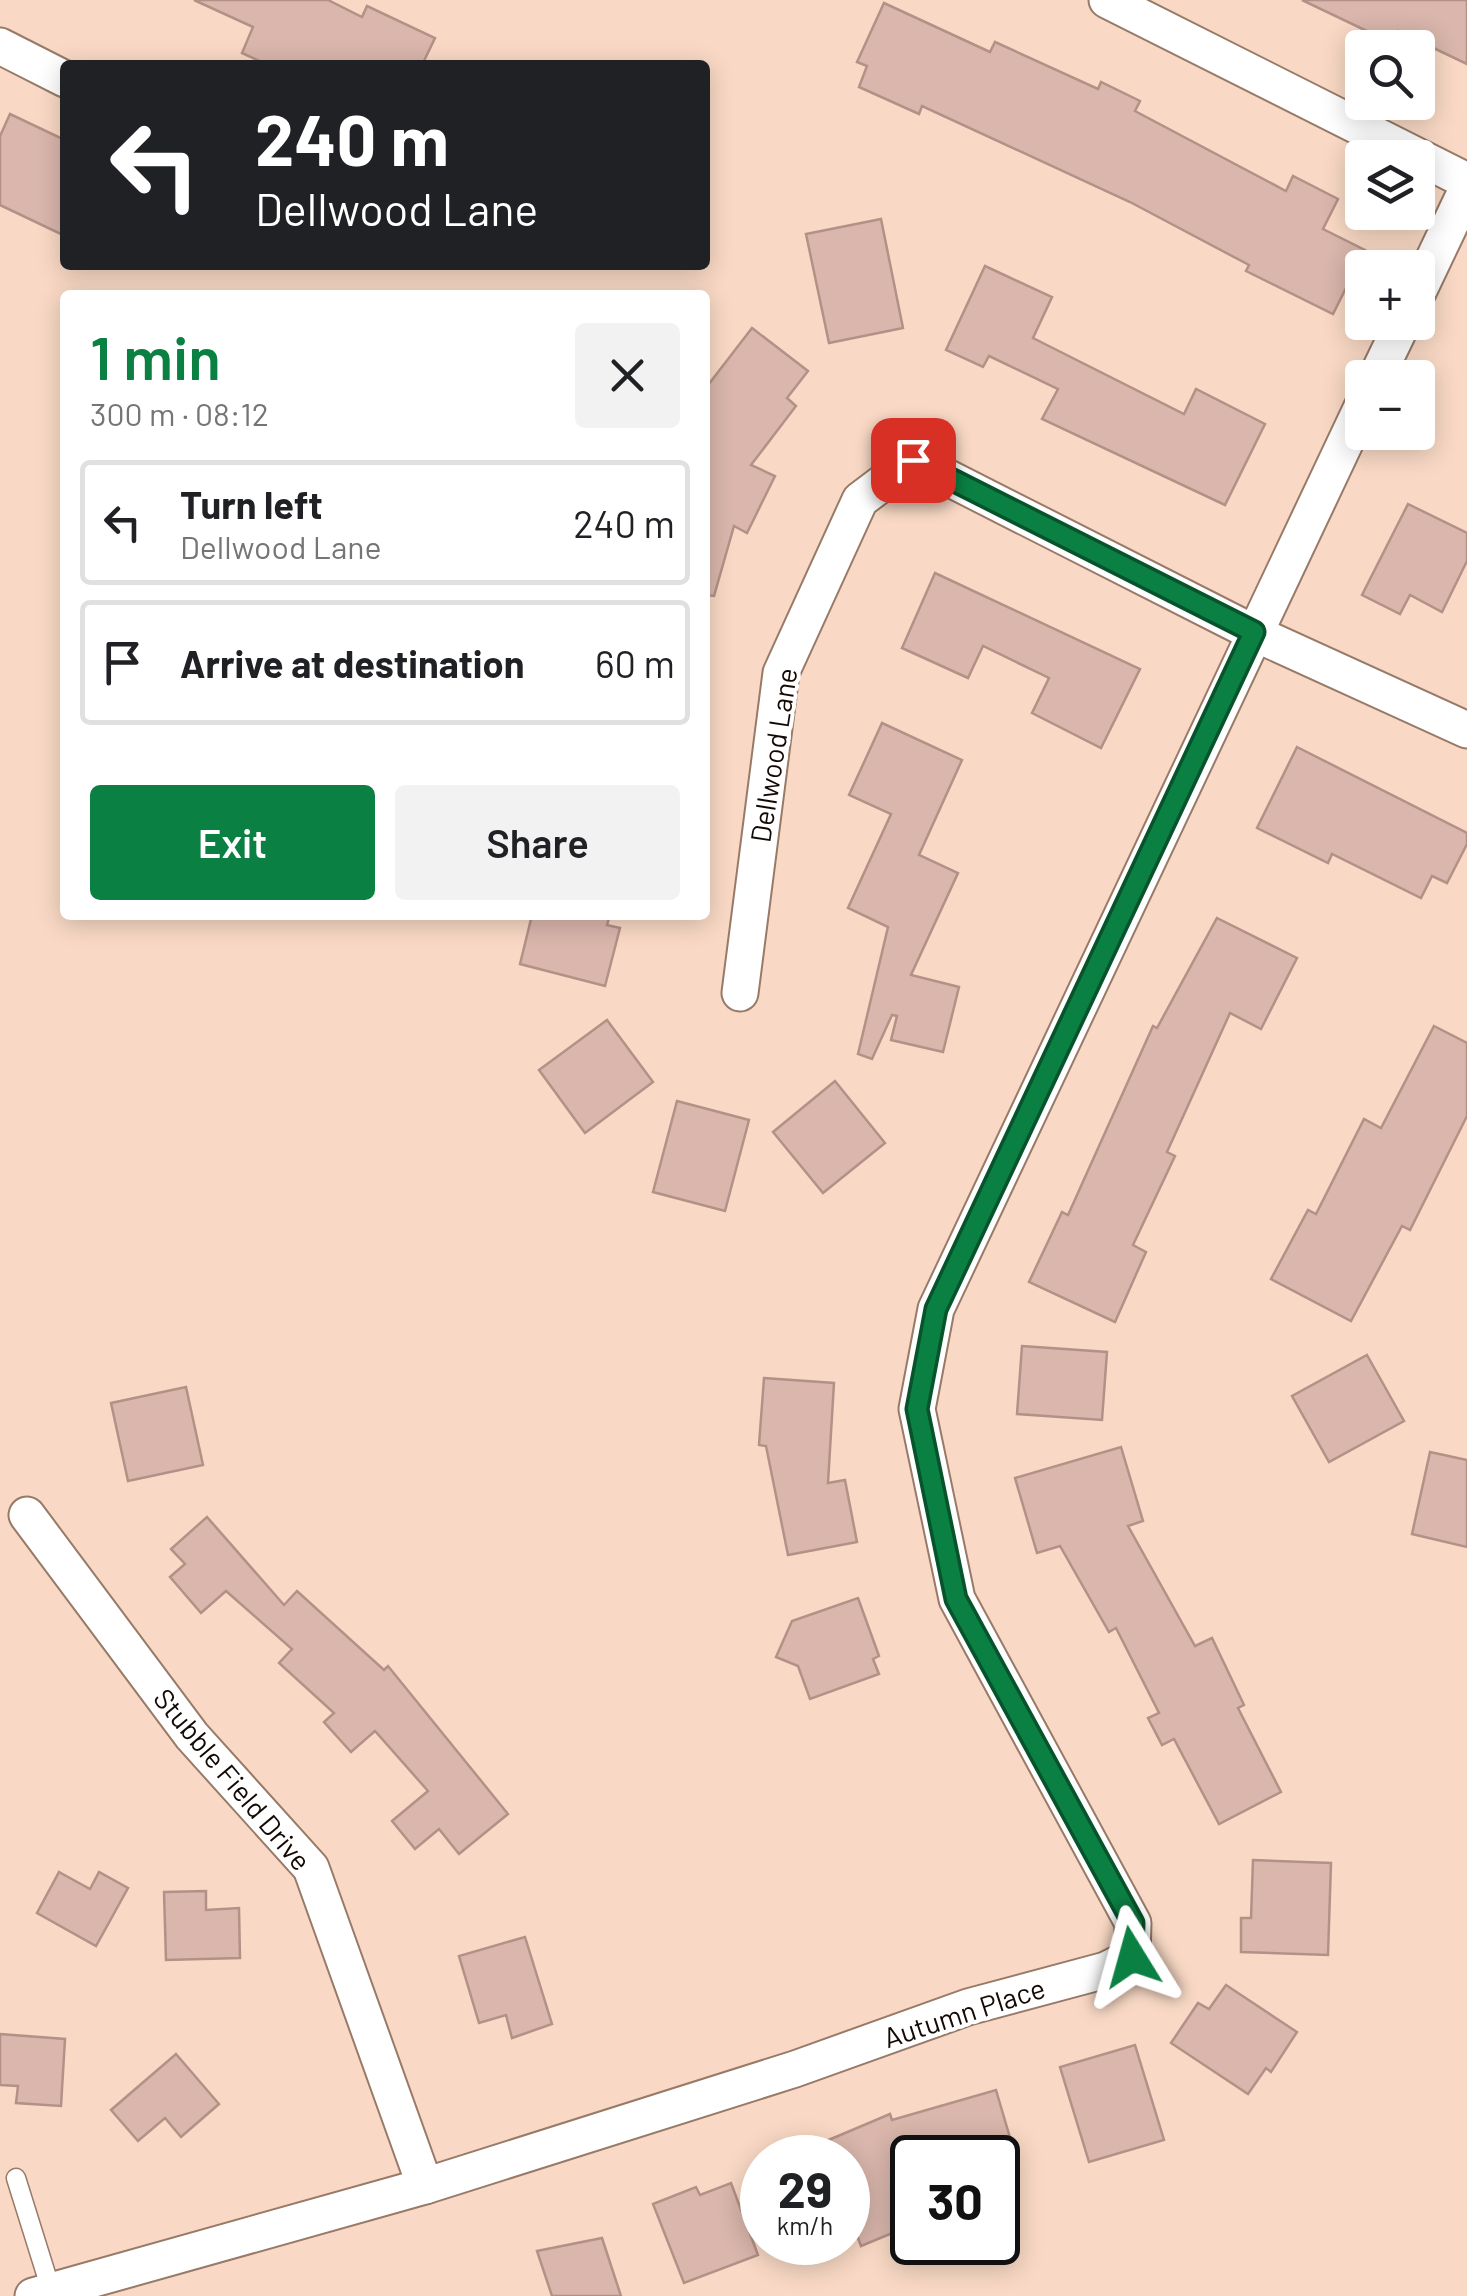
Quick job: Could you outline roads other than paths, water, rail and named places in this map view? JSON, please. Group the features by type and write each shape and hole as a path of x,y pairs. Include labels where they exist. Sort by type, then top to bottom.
{"street":[{"path":"1106,0 1467,181"},
{"path":"0,46 60,76"},
{"path":"1435,256 1467,189"},
{"name":"Autumn Place","path":"42,2293 426,2186 795,2069 968,2007 1106,1970 1132,1957 1133,1923 956,1599 917,1409 936,1309 1345,442"},
{"name":"Dellwood Lane","path":"740,993 780,672 860,500 913,460 1254,632"},
{"path":"1254,632 1467,730"},
{"name":"Stubble Field Drive","path":"26,1515 192,1736 311,1868 426,2186"}],"lane":[{"path":"16,2178 42,2293"}]}
